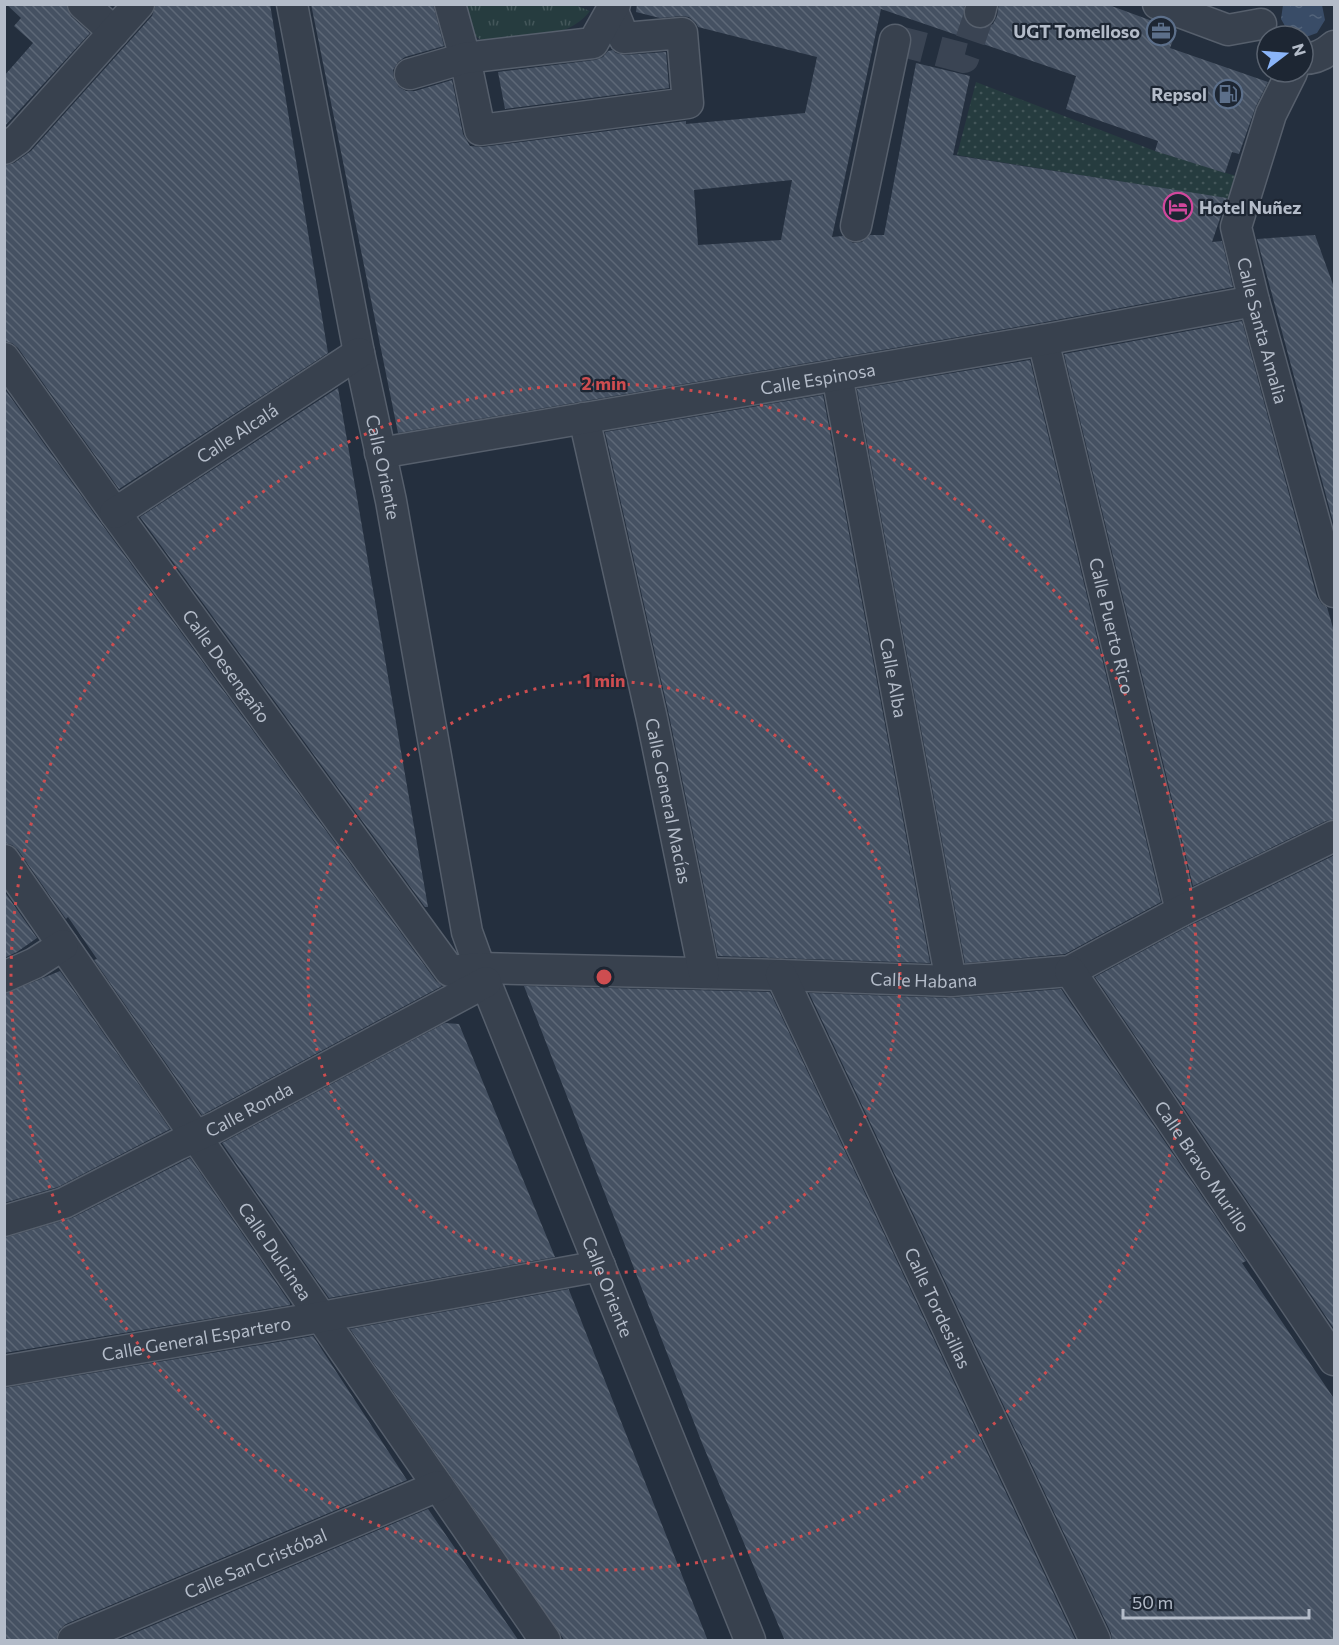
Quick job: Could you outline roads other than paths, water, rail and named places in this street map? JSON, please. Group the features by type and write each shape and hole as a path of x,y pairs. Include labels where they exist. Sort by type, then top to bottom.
{"street":[{"path":"83,4 114,32"},
{"path":"4,149 18,139 139,4"},
{"name":"Calle Oriente","path":"292,4 359,353 391,501 467,932 750,1641"},
{"path":"450,4 465,58 480,130 688,103 682,33 624,38 614,8"},
{"path":"1158,4 1228,30 1264,22"},
{"path":"410,74 465,58 593,43 614,8"},
{"path":"856,226 895,40"},
{"path":"1315,58 1335,46"},
{"name":"Calle Santa Amalia","path":"1286,84 1271,114 1236,227 1254,301 1335,592"},
{"name":"Calle Espinosa","path":"380,453 1043,340 1254,301"},
{"name":"Calle Puerto Rico","path":"1043,340 1181,911"},
{"name":"Calle Alcalá","path":"115,513 359,353"},
{"name":"Calle Desengaño","path":"4,358 442,960"},
{"name":"Calle Alba","path":"837,375 951,981"},
{"name":"Calle General Macías","path":"584,418 652,719 704,973"},
{"name":"Calle Habana","path":"442,960 483,975 704,973 951,981 1070,971 1181,911 1335,836"},
{"name":"Calle Dulcinea","path":"4,860 544,1641"},
{"path":"442,960 467,932"},
{"path":"4,977 35,963 63,945"},
{"name":"Calle Bravo Murillo","path":"1070,971 1335,1360"},
{"name":"Calle Ronda","path":"4,1221 64,1203 216,1127 483,975"},
{"name":"Calle Tordesillas","path":"781,975 1095,1641"},
{"name":"Calle General Espartero","path":"4,1371 321,1317 600,1266"},
{"name":"Calle San Cristóbal","path":"73,1641 438,1486"}],"water":[{"path":"1283,5 1322,5 1325,20 1315,34 1315,24 1284,24 1281,19"}],"tunnel":[{"path":"895,40 964,58 980,12"}],"place":[{"name":"UGT Tomelloso","path":"1161,31"},
{"name":"Repsol","path":"1228,94"},
{"name":"Hotel Nuñez","path":"1178,207"}]}
